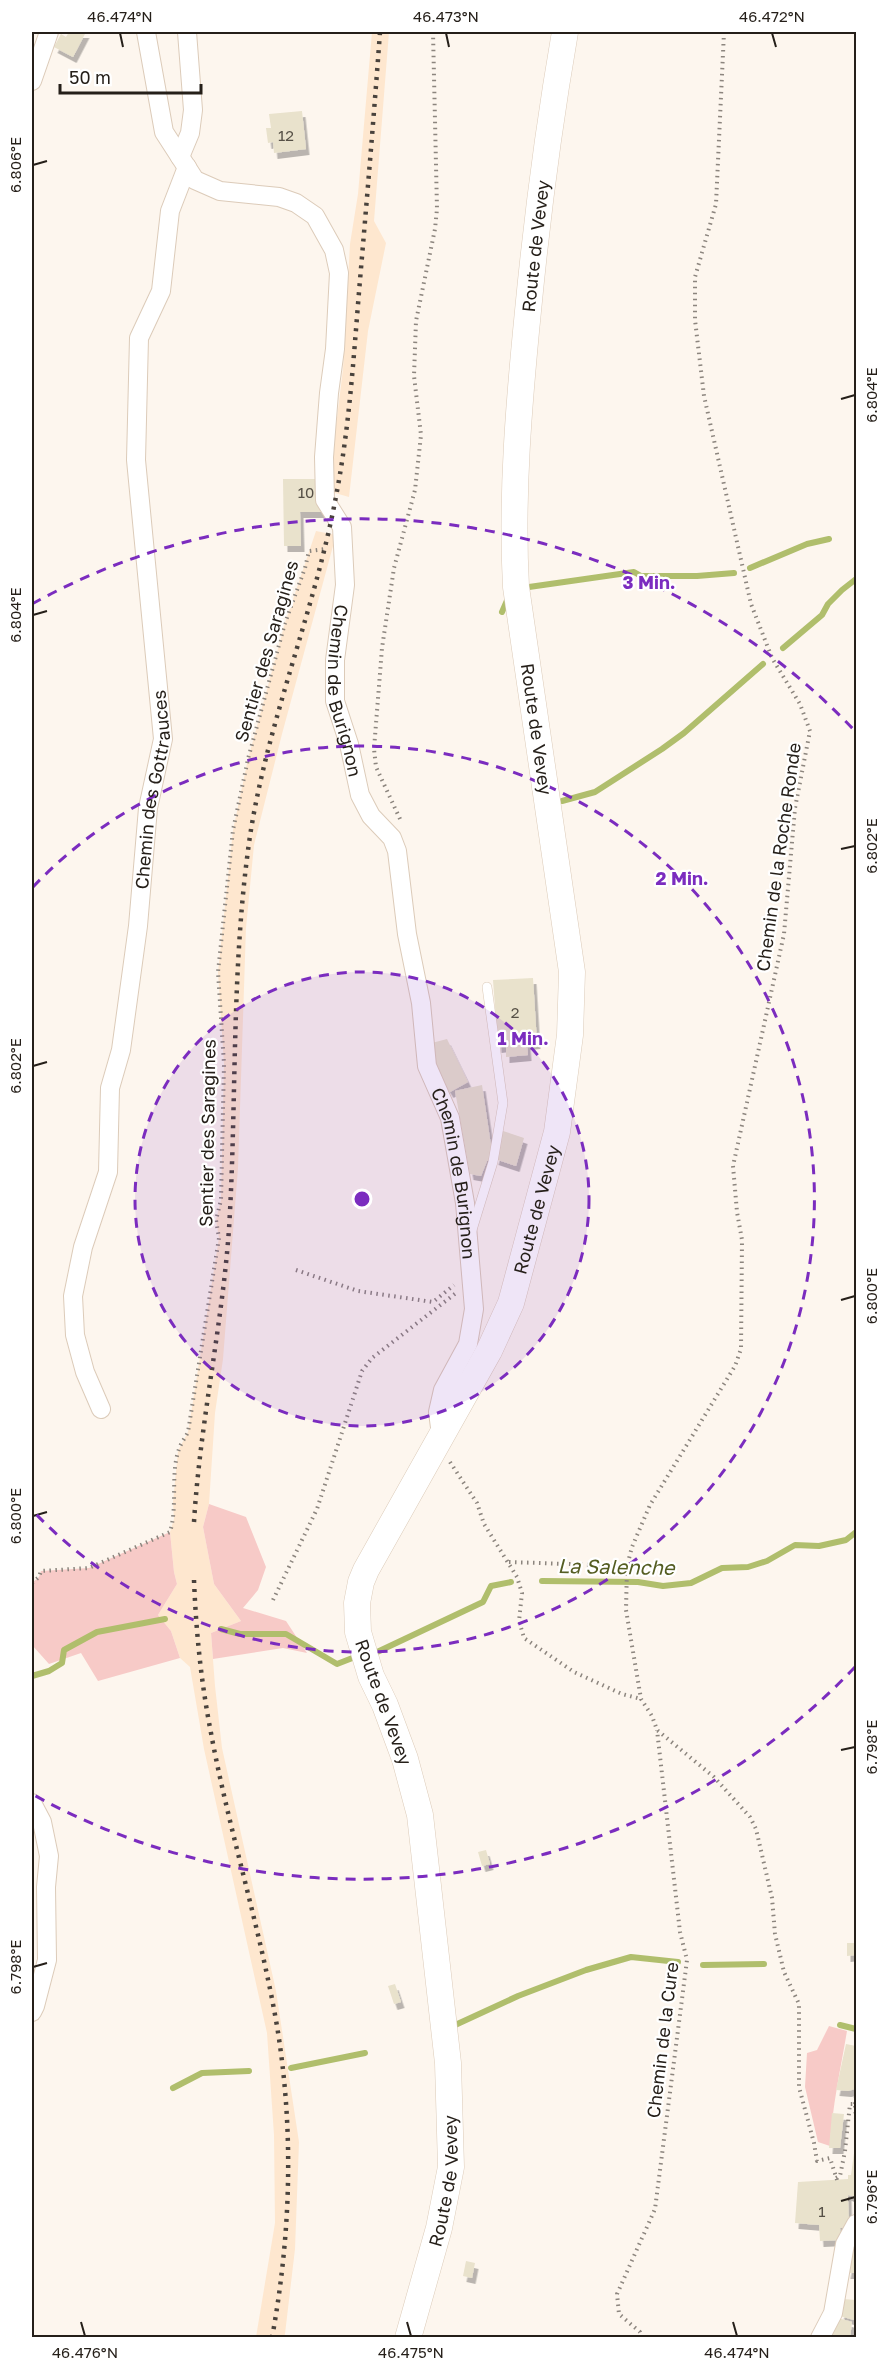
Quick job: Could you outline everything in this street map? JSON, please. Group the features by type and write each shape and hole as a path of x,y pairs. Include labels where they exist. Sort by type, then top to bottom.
{"main road":[{"name":"Route de Vevey","path":"408,2337 439,2228 451,2167 448,2062 420,1815 405,1759 363,1651 356,1615 358,1592 366,1570 489,1351 511,1303 557,1132 570,1035 572,972 516,587 514,552 521,376 545,150 565,32"}],"street":[{"path":"32,81 49,32"},
{"name":"Chemin de Burignon","path":"146,32 164,132 195,180 220,191 279,197 296,203 315,216 334,250 339,273 335,349 324,457 324,500 342,527 345,585 335,660 335,701 349,744 360,795 371,816 392,838 400,868 407,934 421,1003 427,1066 450,1118 465,1203 468,1244 464,1273 474,1309 468,1344 443,1390 438,1412 441,1435"},
{"name":"Chemin des Gottrauces","path":"101,1409 85,1372 75,1335 73,1296 83,1247 108,1172 110,1088 121,1050 138,926 148,808 163,740 136,460 140,339 161,291 170,211 184,162 194,110 187,32"},
{"path":"32,1803 42,1822 49,1856 46,1887 47,1960 32,2012"},
{"path":"820,2337 833,2313 845,2244 856,2224"}],"lane":[{"path":"468,1244 494,1162 503,1103 487,987"}],"path":[{"path":"392,838 399,829 400,819 376,767 374,749 382,648 392,579 415,490 421,435 414,376 416,321 437,209 433,32"},
{"name":"Chemin de la Roche Ronde","path":"657,1730 652,1716 641,1699 626,1610 627,1566 632,1547 650,1505 735,1366 741,1349 742,1240 733,1166 784,934 795,808 810,731 800,704 771,658 751,604 704,396 695,320 695,277 716,204 724,32"},
{"name":"Sentier des Saragines","path":"32,1583 39,1577 40,1571 89,1568 170,1532 174,1519 173,1502 178,1451 188,1432 219,1238 216,1220 221,1200 224,1064 218,972 233,830 248,759 285,623 309,551"},
{"path":"296,1270 358,1291 434,1302 464,1273"},
{"path":"273,1600 317,1509 362,1371 372,1358 456,1294 464,1273"},
{"path":"441,1435 450,1462 477,1503 484,1524 509,1562 522,1593 519,1621 524,1638 574,1672 622,1694 641,1699"},
{"path":"509,1562 627,1566"},
{"path":"657,1730 714,1777 750,1817 756,1829 772,1898 775,1934 784,1972 800,2009 800,2092 817,2160 830,2158 837,2179 840,2176 845,2151 850,2104 855,2106"},
{"name":"Chemin de la Cure","path":"642,2337 640,2332 619,2314 617,2294 655,2209 687,1960 680,1932 657,1730"},
{"path":"856,2096 856,2119"},
{"path":"848,2199 856,2200"}],"shaded area":[{"path":"372,32 389,32 374,221 386,243 368,331 349,497 328,491 343,369 350,244 358,194"},
{"path":"316,531 336,535 254,845 246,928 238,1168 223,1359 215,1413 209,1504 203,1527 214,1584 241,1621 211,1633 215,1686 222,1748 276,1991 299,2142 295,2249 285,2334 284,2337 256,2337 275,2223 274,2135 267,2033 204,1749 190,1667 180,1658 171,1631 158,1615 177,1584 170,1532 174,1519 173,1502 178,1451 188,1432 219,1238 216,1220 221,1200 224,1064 218,972 233,830 248,759 285,623"},
{"path":"209,1504 246,1517 266,1567 258,1590 243,1608 286,1621 307,1653 283,1648 213,1659 211,1633 241,1621 214,1584 203,1527"},
{"path":"170,1532 177,1584 158,1615 171,1631 180,1658 98,1681 81,1653 49,1664 32,1645 32,1583 39,1577 41,1571 89,1568"},
{"path":"829,2026 847,2031 830,2146 818,2142 805,2087 807,2053 817,2050"}],"building":[{"path":"69,32 86,32 73,57 54,47 61,34 66,37"},
{"path":"302,111 306,149 274,153 273,142 268,143 266,128 271,128 269,114"},
{"path":"283,479 320,479 321,512 300,512 301,546 284,546"},
{"path":"533,978 537,1043 527,1044 528,1055 506,1057 506,1046 498,1047 493,980"},
{"path":"447,1039 468,1082 450,1092 435,1068 428,1044"},
{"path":"482,1085 493,1159 487,1161 481,1176 470,1174 455,1091"},
{"path":"503,1131 524,1138 516,1166 495,1159"},
{"path":"486,1850 490,1864 482,1866 478,1852"},
{"path":"847,1943 856,1943 856,1955 847,1956"},
{"path":"395,1984 401,2002 394,2004 388,1986"},
{"path":"846,2044 856,2046 856,2096 854,2096 855,2089 836,2090"},
{"path":"832,2113 844,2114 840,2148 829,2148"},
{"path":"855,2146 856,2197 848,2195 849,2227 840,2228 841,2240 820,2241 819,2225 795,2223 798,2182 848,2179 848,2175 851,2175"},
{"path":"856,2229 856,2273 847,2273"},
{"path":"466,2261 475,2263 472,2278 463,2276"},
{"path":"843,2299 856,2300 856,2327 854,2327 854,2320 840,2316"},
{"path":"838,2318 852,2322 850,2338 827,2338"}],"waterway":[{"path":"750,568 807,544 829,539"},
{"path":"529,587 634,572 641,576 697,576 734,573"},
{"path":"783,648 822,615 828,604 856,579"},
{"path":"502,612 509,596"},
{"path":"562,801 595,792 662,749 684,733 763,664"},
{"name":"La Salenche","path":"542,1581 638,1582 663,1586 691,1583 722,1568 748,1567 767,1561 795,1545 819,1546 846,1540 856,1532"},
{"name":"La Salenche","path":"375,1653 483,1602 491,1586 511,1582"},
{"name":"La Salenche","path":"32,1676 49,1671 62,1663 64,1650 97,1632 165,1619"},
{"name":"La Salenche","path":"221,1629 240,1634 286,1634 337,1664 355,1657"},
{"path":"453,2026 518,1996 586,1970 631,1957 678,1962"},
{"path":"703,1965 764,1964"},
{"path":"840,2025 856,2029"},
{"path":"291,2068 365,2053"},
{"path":"173,2088 202,2073 249,2071"}],"railway":[{"path":"194,1522 201,1448 226,1266 237,983 250,836 268,749 317,578 337,491 354,360 380,32"},
{"path":"194,1580 207,1714 270,1989 282,2065 286,2104 288,2182 283,2260 272,2338"}]}
